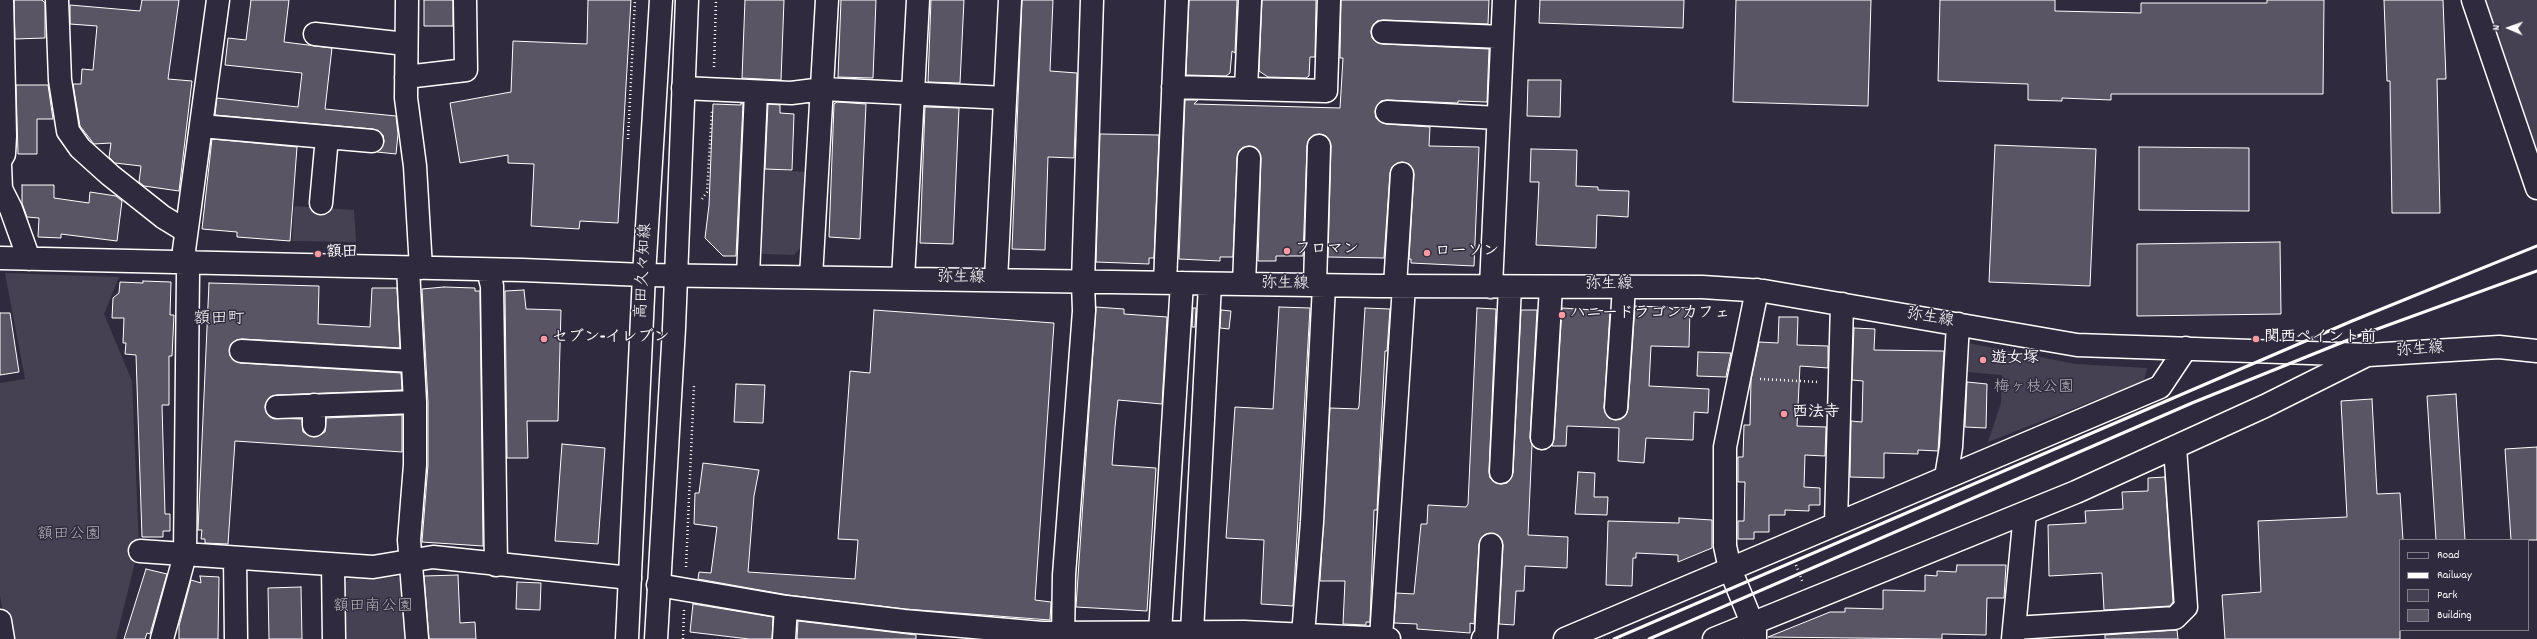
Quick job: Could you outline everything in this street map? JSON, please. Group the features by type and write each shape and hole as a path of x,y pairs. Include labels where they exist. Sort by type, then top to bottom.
{"street":[{"path":"0,161 4,154 5,136 2,0"},
{"path":"58,0 60,80 68,131 80,148 110,175 163,217 186,231"},
{"path":"162,639 185,556 188,272 185,262 186,231 218,0"},
{"path":"407,0 406,98 415,166 412,361 415,402 410,562 417,639"},
{"path":"406,77 466,70 465,0"},
{"name":"高田久々知線","path":"627,639 644,275 661,0"},
{"name":"高田久々知線","path":"656,639 674,328 687,0"},
{"path":"811,277 827,0"},
{"path":"903,278 918,0"},
{"path":"996,280 1010,0"},
{"path":"1062,636 1065,612 1064,575 1068,511 1084,311 1083,282 1092,0"},
{"path":"1160,632 1174,283 1173,87 1177,0"},
{"path":"1246,89 1250,0"},
{"path":"1173,87 1326,91 1329,0"},
{"path":"1501,472 1498,118 1504,0"},
{"path":"2473,0 2537,188"},
{"path":"1383,32 1502,37"},
{"path":"315,34 406,44"},
{"path":"683,88 791,93 823,89 1005,98"},
{"path":"748,276 756,92"},
{"path":"1387,112 1498,118"},
{"path":"201,126 372,141"},
{"path":"321,202 327,137"},
{"path":"1303,635 1312,514 1319,285 1319,146"},
{"path":"1244,284 1249,158"},
{"path":"0,165 1,189 11,209 29,259"},
{"path":"658,585 786,607 904,621 1062,636 1192,632 1385,639 1400,286 1402,174"},
{"name":"弥生線","path":"0,258 675,276 903,278 1210,284 1500,287 1702,287 1757,290 2077,345 2368,355 2499,347 2537,351"},
{"path":"488,270 492,286 496,565"},
{"path":"1192,632 1210,284"},
{"path":"1542,438 1551,287"},
{"path":"1616,408 1624,287"},
{"path":"1753,632 1730,569 1725,546 1725,447 1757,290"},
{"path":"1836,523 1842,304"},
{"path":"1946,477 1951,447 1958,324"},
{"path":"1564,639 2160,387 2186,348"},
{"path":"241,351 412,361"},
{"path":"1714,639 1753,632 1810,600 2025,513 2265,406 2368,355"},
{"path":"277,406 314,415 415,402"},
{"path":"2025,513 2014,633 2175,618 2186,607 2175,447"},
{"path":"1483,639 1486,637 1491,544"},
{"path":"140,551 185,556 374,567 433,557 496,565 630,578"},
{"path":"235,558 236,639"},
{"path":"333,565 334,639"},
{"path":"784,639 786,607"},
{"path":"0,621 3,639"}],"path":[{"path":"628,143 635,0"},
{"path":"1739,378 1840,384"},
{"path":"683,639 694,382"},
{"path":"1788,544 1810,600"}],"green space":[{"path":"2482,0 2537,0 2537,157"},
{"path":"760,169 807,172 803,245 794,255 763,254 756,244"},
{"path":"294,206 354,210 356,242 292,241"},
{"name":"額田公園","path":"5,273 119,277 104,314 132,381 139,546 116,639 8,639 0,596 0,383 25,379"},
{"name":"梅ヶ枝公園","path":"1968,343 2075,364 2147,368 2144,381 1988,442 2001,403 2002,375 1966,372"},
{"name":"額田南公園","path":"398,577 403,583 405,639 342,639 342,586 350,578"}],"building":[{"path":"14,0 42,0 45,3 45,38 15,39"},
{"path":"142,0 179,0 168,79 192,81 179,191 144,186 139,182 141,166 115,163 109,157 111,143 94,144 80,126 73,84 81,84 82,69 93,70 97,26 70,24 70,5 140,11"},
{"path":"251,0 289,0 284,42 332,48 325,109 396,116 398,134 396,154 377,152 384,142 383,135 373,129 215,115 217,98 298,107 302,73 225,65 228,38 246,40"},
{"path":"424,0 453,0 453,26 424,26"},
{"path":"588,0 631,0 618,223 580,221 579,229 531,226 534,164 508,163 508,155 460,163 450,103 511,92 513,41 587,44"},
{"path":"745,0 784,0 781,80 742,78"},
{"path":"841,0 876,0 873,78 838,77"},
{"path":"931,0 964,0 960,83 928,82"},
{"path":"1022,0 1053,0 1050,71 1077,73 1074,158 1048,157 1045,250 1012,249"},
{"path":"1189,0 1237,0 1235,53 1232,51 1230,73 1226,76 1186,75"},
{"path":"1262,0 1316,0 1315,57 1310,57 1309,76 1306,78 1268,77 1259,71"},
{"path":"1341,0 1489,0 1488,24 1384,20 1377,21 1371,31 1372,38 1382,44 1489,49 1487,102 1458,101 1458,103 1387,100 1381,101 1375,111 1376,118 1386,124 1430,127 1429,146 1479,147 1474,266 1411,263 1411,259 1409,259 1414,174 1409,164 1402,162 1392,167 1390,173 1384,258 1328,257 1331,146 1326,136 1319,134 1309,139 1307,146 1303,256 1276,256 1276,261 1258,261 1261,158 1256,148 1249,146 1239,151 1237,158 1233,257 1220,257 1220,261 1179,259 1185,100 1198,100 1194,104 1340,108 1343,58 1340,58"},
{"path":"1540,0 1684,0 1683,28 1539,23"},
{"path":"1736,0 1871,0 1868,106 1733,102"},
{"path":"1940,0 2055,0 2055,11 2141,13 2141,3 2267,3 2267,0 2324,0 2323,94 2111,94 2111,100 2062,98 2062,101 2028,100 2028,84 1938,81"},
{"path":"2384,0 2443,0 2446,79 2437,79 2440,213 2392,213 2390,81 2387,81"},
{"path":"1528,80 1561,80 1560,117 1527,116"},
{"path":"16,85 48,85 53,119 37,119 37,154 18,154"},
{"path":"837,102 866,104 860,239 829,237 834,104"},
{"path":"741,103 743,103 736,256 723,256 705,238 709,205 713,104 741,105"},
{"path":"768,104 780,105 780,113 794,114 792,170 765,169"},
{"path":"925,107 959,108 953,244 920,243"},
{"path":"1100,134 1159,135 1154,258 1149,258 1149,264 1096,262"},
{"path":"212,139 297,147 290,241 237,237 237,232 202,229"},
{"path":"1995,145 2096,149 2090,286 1989,282"},
{"path":"2139,147 2249,148 2249,211 2139,210"},
{"path":"1531,149 1577,150 1576,186 1598,187 1598,190 1629,191 1628,217 1597,215 1596,248 1536,245 1539,182 1530,182"},
{"path":"22,185 54,185 54,198 89,203 90,192 116,196 122,201 117,241 61,234 61,238 38,237 39,218 27,217 22,203"},
{"path":"2280,242 2281,314 2137,316 2137,244"},
{"path":"143,281 171,282 170,315 174,315 172,356 169,356 169,405 162,405 165,514 170,514 170,531 163,531 163,537 142,537 136,355 125,354 126,343 123,343 124,318 112,318 113,298 119,293 120,282 143,283"},
{"path":"209,283 319,286 318,324 370,327 372,288 397,288 400,348 242,339 231,344 230,356 240,363 401,373 402,390 277,395 270,397 265,407 267,414 272,418 302,419 303,432 314,437 325,432 326,418 402,415 402,452 235,441 228,544 205,543 205,539 201,539 202,530 198,530"},
{"path":"444,287 475,288 475,291 480,291 483,546 422,542 428,465 428,402 422,289"},
{"path":"524,290 526,309 561,310 558,421 527,421 528,458 507,458 505,291"},
{"path":"1635,306 1690,308 1689,347 1651,346 1649,386 1709,389 1708,413 1694,412 1693,440 1646,438 1644,463 1618,461 1619,428 1567,426 1566,446 1552,446 1554,439 1562,308 1610,311 1604,408 1609,418 1616,420 1626,415 1628,409"},
{"path":"1096,307 1124,309 1124,314 1167,317 1162,404 1118,400 1112,465 1156,468 1147,611 1076,607"},
{"path":"1279,307 1310,308 1293,606 1261,604 1264,540 1226,538 1235,407 1273,409"},
{"path":"1193,308 1196,308 1195,327 1192,327"},
{"path":"1365,308 1390,309 1387,351 1385,351 1377,510 1374,510 1370,622 1366,622 1366,625 1343,624 1345,581 1320,581 1330,408 1358,409"},
{"path":"1477,308 1496,309 1489,471 1490,478 1500,484 1507,483 1513,473 1521,310 1537,310 1530,437 1532,445 1528,535 1568,537 1567,568 1525,566 1524,591 1516,591 1514,625 1499,624 1503,545 1498,535 1486,534 1479,544 1474,624 1470,623 1470,633 1417,629 1417,624 1394,623 1396,593 1414,594 1421,524 1427,524 1428,505 1466,507 1468,504"},
{"path":"874,310 1054,323 1035,600 1051,602 1050,620 905,609 788,595 698,579 699,572 711,573 717,527 694,524 695,493 699,493 703,463 759,470 754,496 748,572 855,579 858,540 838,539 850,371 870,373"},
{"path":"1221,310 1231,311 1229,329 1220,328"},
{"path":"0,313 10,313 19,372 0,375"},
{"path":"1779,317 1798,317 1797,345 1828,346 1828,368 1800,366 1797,426 1826,427 1825,456 1805,455 1804,487 1820,488 1820,505 1809,505 1809,511 1785,510 1785,515 1769,515 1769,532 1754,532 1754,539 1738,539 1738,521 1744,521 1745,482 1738,482 1738,457 1743,457 1744,425 1750,425 1751,380 1759,342 1778,343"},
{"path":"1854,328 1875,329 1874,350 1944,351 1938,451 1918,450 1918,454 1884,453 1884,478 1850,477 1851,421 1862,422 1863,381 1852,380"},
{"path":"1698,352 1731,353 1726,377 1697,376"},
{"path":"1967,382 1987,384 1986,428 1965,427"},
{"path":"736,384 765,385 763,423 734,422"},
{"path":"2456,394 2465,539 2436,539 2427,396"},
{"path":"2372,399 2377,494 2400,493 2403,539 2399,539 2400,639 2225,639 2222,595 2261,592 2258,521 2347,517 2341,401"},
{"path":"562,444 605,448 598,544 555,541"},
{"path":"2537,447 2537,540 2511,539 2505,449"},
{"path":"1578,472 1595,473 1594,497 1608,497 1607,515 1575,514"},
{"path":"2165,477 2173,602 2170,606 2104,610 2102,573 2049,576 2048,525 2086,523 2085,511 2123,509 2122,492 2148,491 2148,478"},
{"path":"1679,518 1712,520 1712,548 1678,562 1678,555 1636,553 1636,558 1633,558 1632,586 1606,585 1608,521 1679,523"},
{"path":"1957,565 2006,565 2004,598 1987,598 1986,635 1942,634 1942,639 1768,637 1830,612 1845,612 1845,608 1883,609 1883,590 1925,591 1925,575 1937,576 1937,571 1956,572"},
{"path":"146,569 167,574 150,634 147,633 145,639 124,639"},
{"path":"458,575 460,623 475,622 476,639 429,639 424,576"},
{"path":"200,576 219,577 218,639 179,639 179,626 191,580 201,583"},
{"path":"517,582 541,583 540,610 516,609"},
{"path":"301,587 302,639 269,639 268,588"},
{"path":"693,604 773,617 772,639 749,639 690,632"},
{"path":"798,621 916,635 916,639 797,639"},
{"path":"2177,630 2178,639 2105,639 2105,635"}],"railway":[{"path":"1614,639 2352,321 2537,246"},
{"path":"1649,639 2192,403 2358,336 2537,271"}],"place":[{"name":"フロマン","path":"1287,251"},
{"name":"ローソン","path":"1427,253"},
{"name":"額田","path":"318,254"},
{"name":"ハニードラゴンカフェ","path":"1562,315"},
{"name":"セブン-イレブン","path":"544,339"},
{"name":"関西ペイント前","path":"2256,339"},
{"name":"遊女塚","path":"1983,360"},
{"name":"西法寺","path":"1784,414"}],"district":[{"name":"額田町","path":"219,321"}]}
